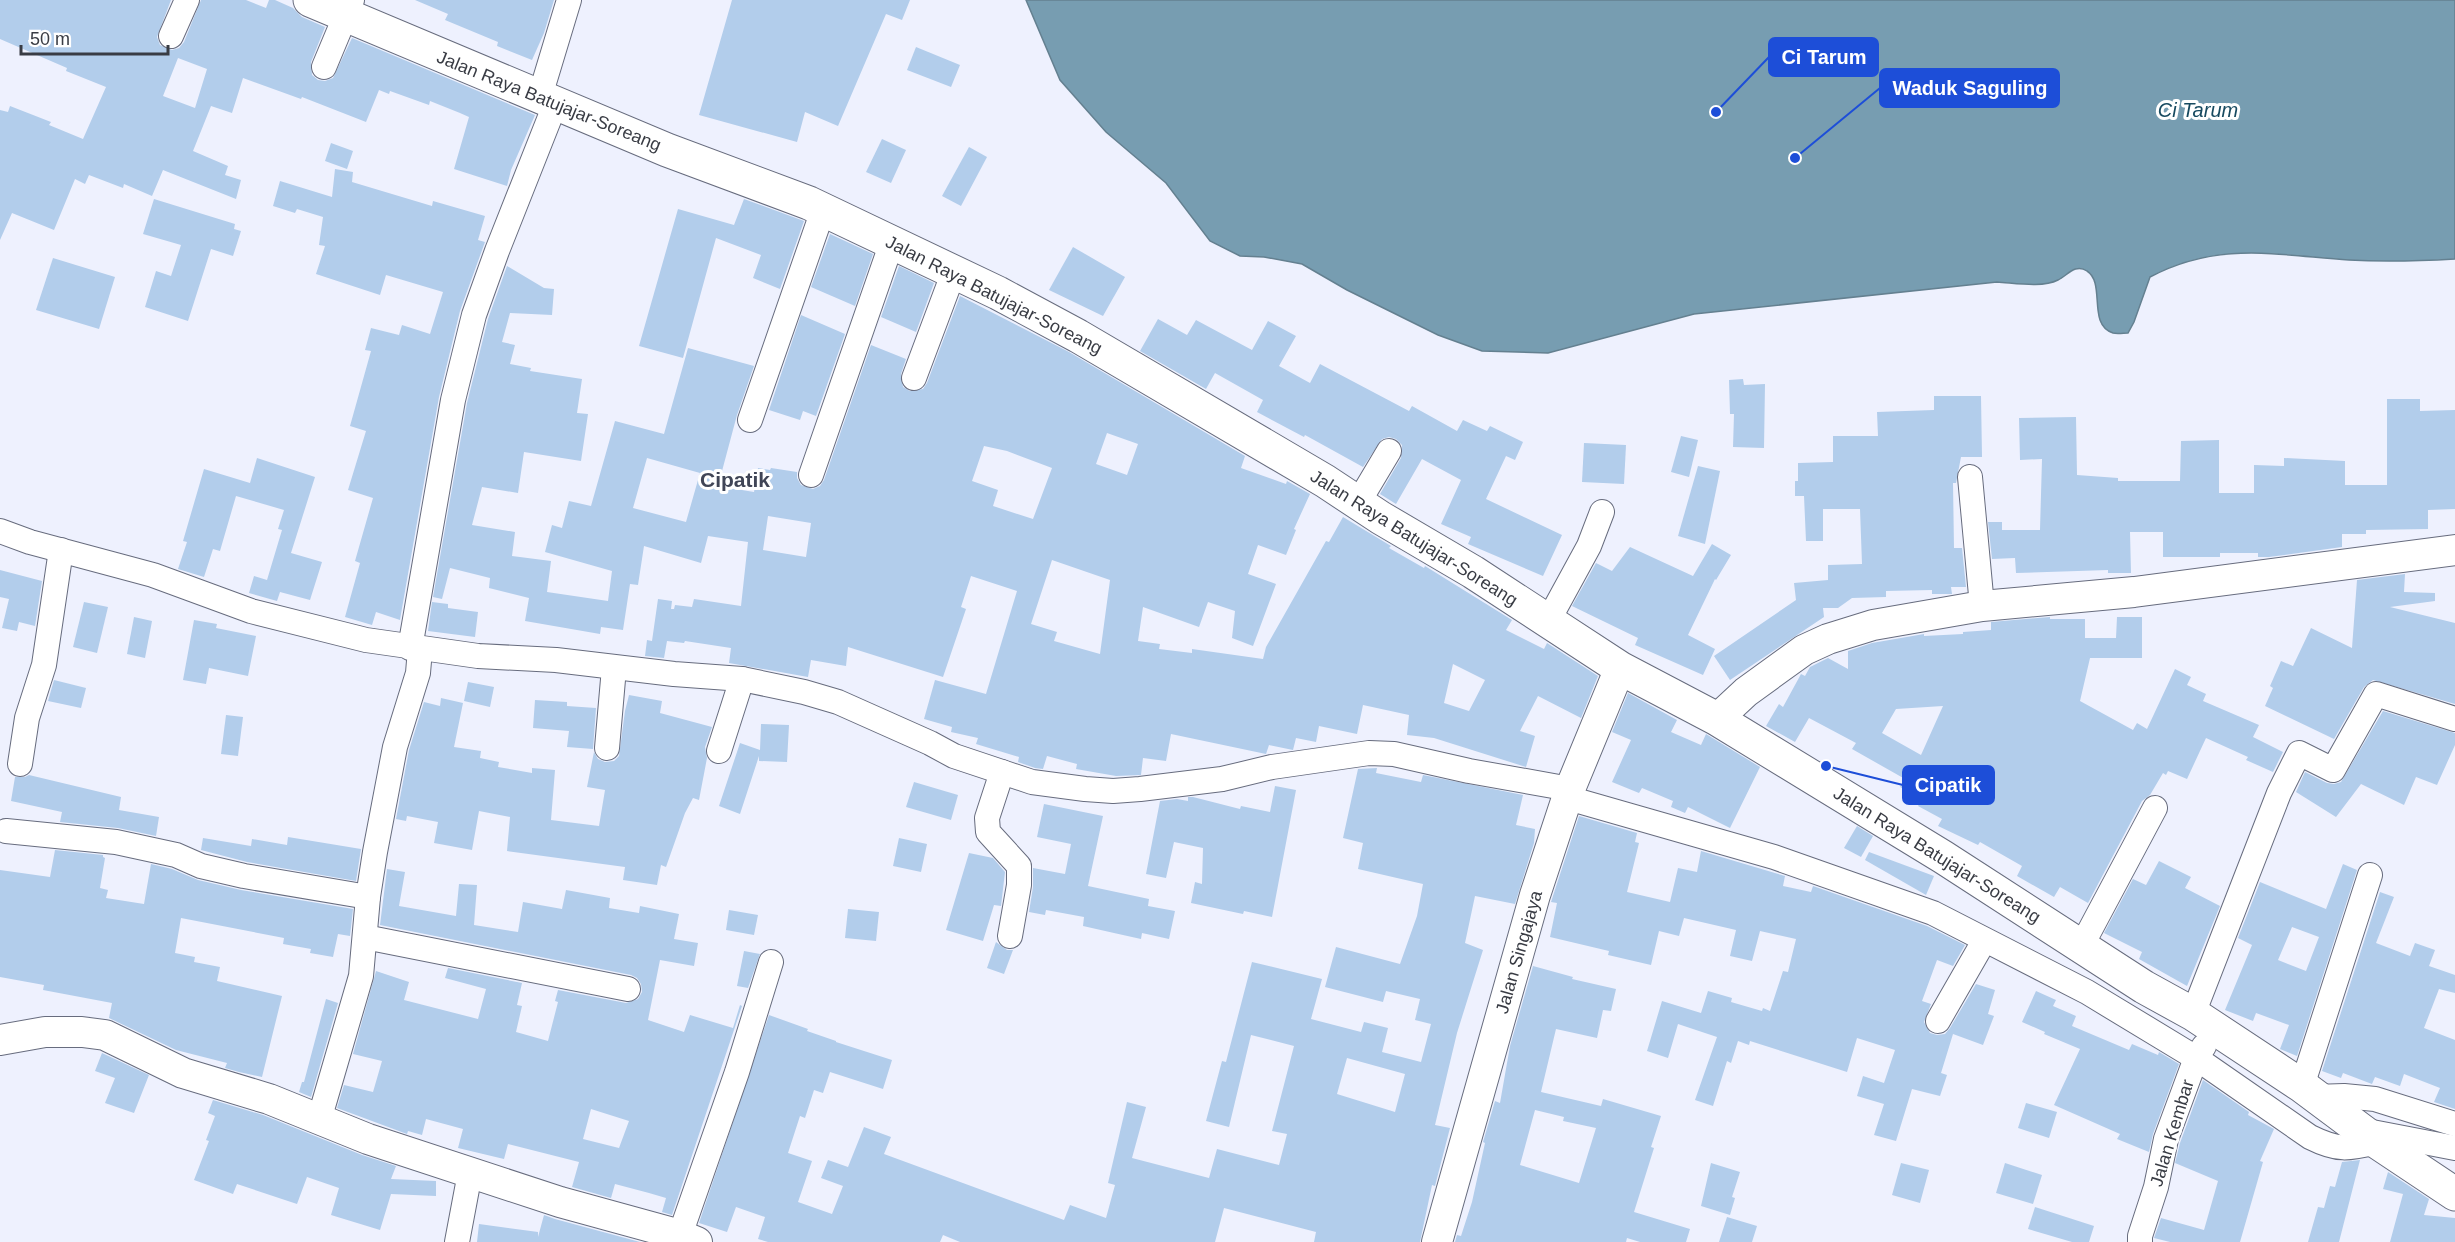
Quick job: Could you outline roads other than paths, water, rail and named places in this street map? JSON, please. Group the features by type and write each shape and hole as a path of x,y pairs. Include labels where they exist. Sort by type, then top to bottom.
{"highway":[{"name":"Jalan Raya Batujajar-Soreang","path":"310,0 349,8 481,73 667,150 823,210 953,274 998,293 1078,336 1325,481 1620,668 1717,718 2082,945 2144,987 2202,1038 2312,1095 2455,1194"}],"street":[{"path":"171,36 187,0"},
{"path":"319,1120 361,976 368,897 395,747 418,673 415,648 453,400 474,315 548,99 569,0"},
{"path":"324,67 349,8"},
{"path":"750,420 823,210"},
{"path":"811,475 892,242"},
{"path":"914,378 953,274"},
{"path":"1358,502 1389,452"},
{"path":"1970,477 1982,606"},
{"path":"1547,623 1589,546 1602,512"},
{"path":"0,531 153,575 251,611 366,639 478,656 556,660 614,668 742,679 804,692 838,702 930,743 998,781 1032,782 1113,791 1184,785 1272,767 1369,753 1394,754 1569,794 1774,857 1933,913 2087,992 2202,1038 2310,1137 2328,1146 2345,1149 2364,1132 2455,1148"},
{"path":"20,764 27,718 44,665 61,550"},
{"path":"1717,718 1775,669 1804,650 1828,639 1873,625 1982,606 2134,592 2455,550"},
{"path":"607,748 614,668"},
{"name":"Jalan Singajaya","path":"1437,1242 1532,906 1569,794 1620,668"},
{"path":"718,751 742,679"},
{"name":"Jalan Kembar","path":"2140,1242 2156,1187 2166,1139 2202,1038 2279,793 2299,753 2333,770 2376,694 2455,719"},
{"path":"998,781 987,818 988,832 1019,866 1019,885 1010,936"},
{"path":"2082,945 2155,808"},
{"path":"6,831 116,842 176,855 201,866 244,876 368,897"},
{"path":"2370,875 2312,1095 2375,1100 2455,1124"},
{"path":"365,937 628,988"},
{"path":"1938,1021 1984,941"},
{"path":"0,1040 45,1032 82,1032 105,1035 183,1073 269,1100 368,1140 560,1202 689,1239 771,962"},
{"path":"457,1242 470,1173"}],"water":[{"path":"1026,0 2455,0 2455,259 2362,261 2248,253 2200,258 2150,277 2128,333 2113,333 2105,329 2098,313 2093,277 2087,271 2079,268 2058,280 2044,284 1997,282 1694,314 1548,353 1482,351 1438,335 1347,290 1302,264 1264,257 1240,256 1210,241 1166,183 1106,132 1060,80"}],"place":[{"name":"Ci Tarum","path":"1716,112"},
{"name":"Waduk Saguling","path":"1795,158"},
{"name":"Cipatik","path":"1826,766"}],"district":[{"name":"Cipatik","path":"735,480"}]}
